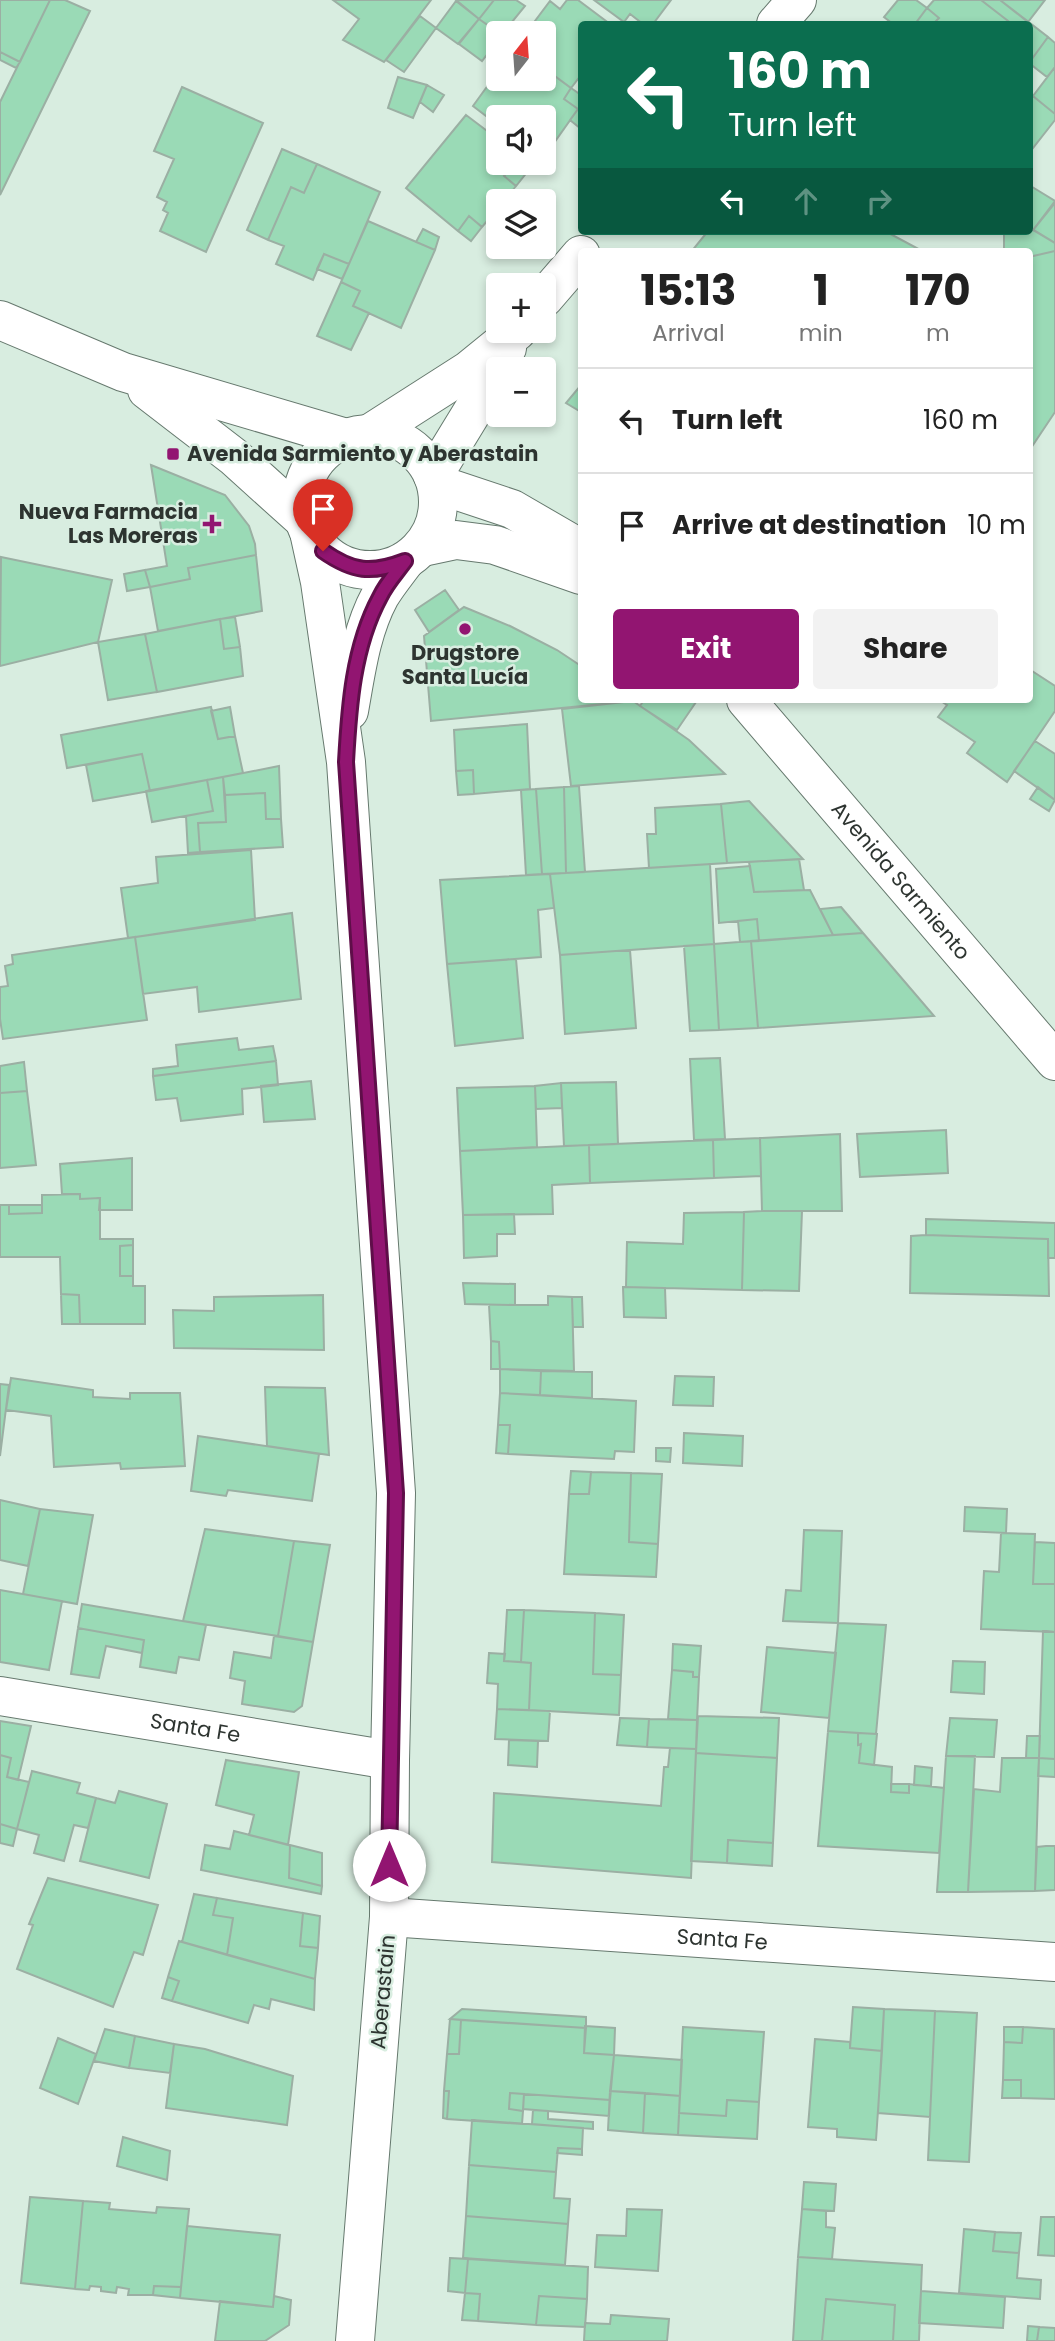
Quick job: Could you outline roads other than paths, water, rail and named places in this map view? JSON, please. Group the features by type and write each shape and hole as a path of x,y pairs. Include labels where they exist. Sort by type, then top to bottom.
{"street":[{"path":"779,21 797,0"},
{"path":"556,284 578,258"},
{"path":"0,320 123,372 358,436 391,437 412,447 427,464 435,480 438,506 433,528 414,554"},
{"path":"307,527 302,511 303,488 312,467 326,449 358,436 469,370 502,343"},
{"path":"435,480 510,343"},
{"path":"123,372 234,457 307,527 323,551 340,563 362,570 384,569 414,554 456,540 495,545 578,574"},
{"path":"435,480 512,509 578,547"},
{"name":"Aberastain","path":"307,527 320,583 346,762 396,1493 389,1917 355,2341"},
{"name":"Aberastain","path":"346,762 349,712 364,636 380,595 414,554"},
{"name":"Avenida Sarmiento","path":"749,703 1055,1061"},
{"name":"Santa Fe","path":"0,1696 390,1760"},
{"name":"Santa Fe","path":"389,1917 1055,1962"}],"place":[{"name":"Avenida Sarmiento y Aberastain","path":"173,454"},
{"name":"Nueva Farmacia Las Moreras","path":"212,524"},
{"name":"Drugstore Santa Lucía","path":"465,629"}]}
